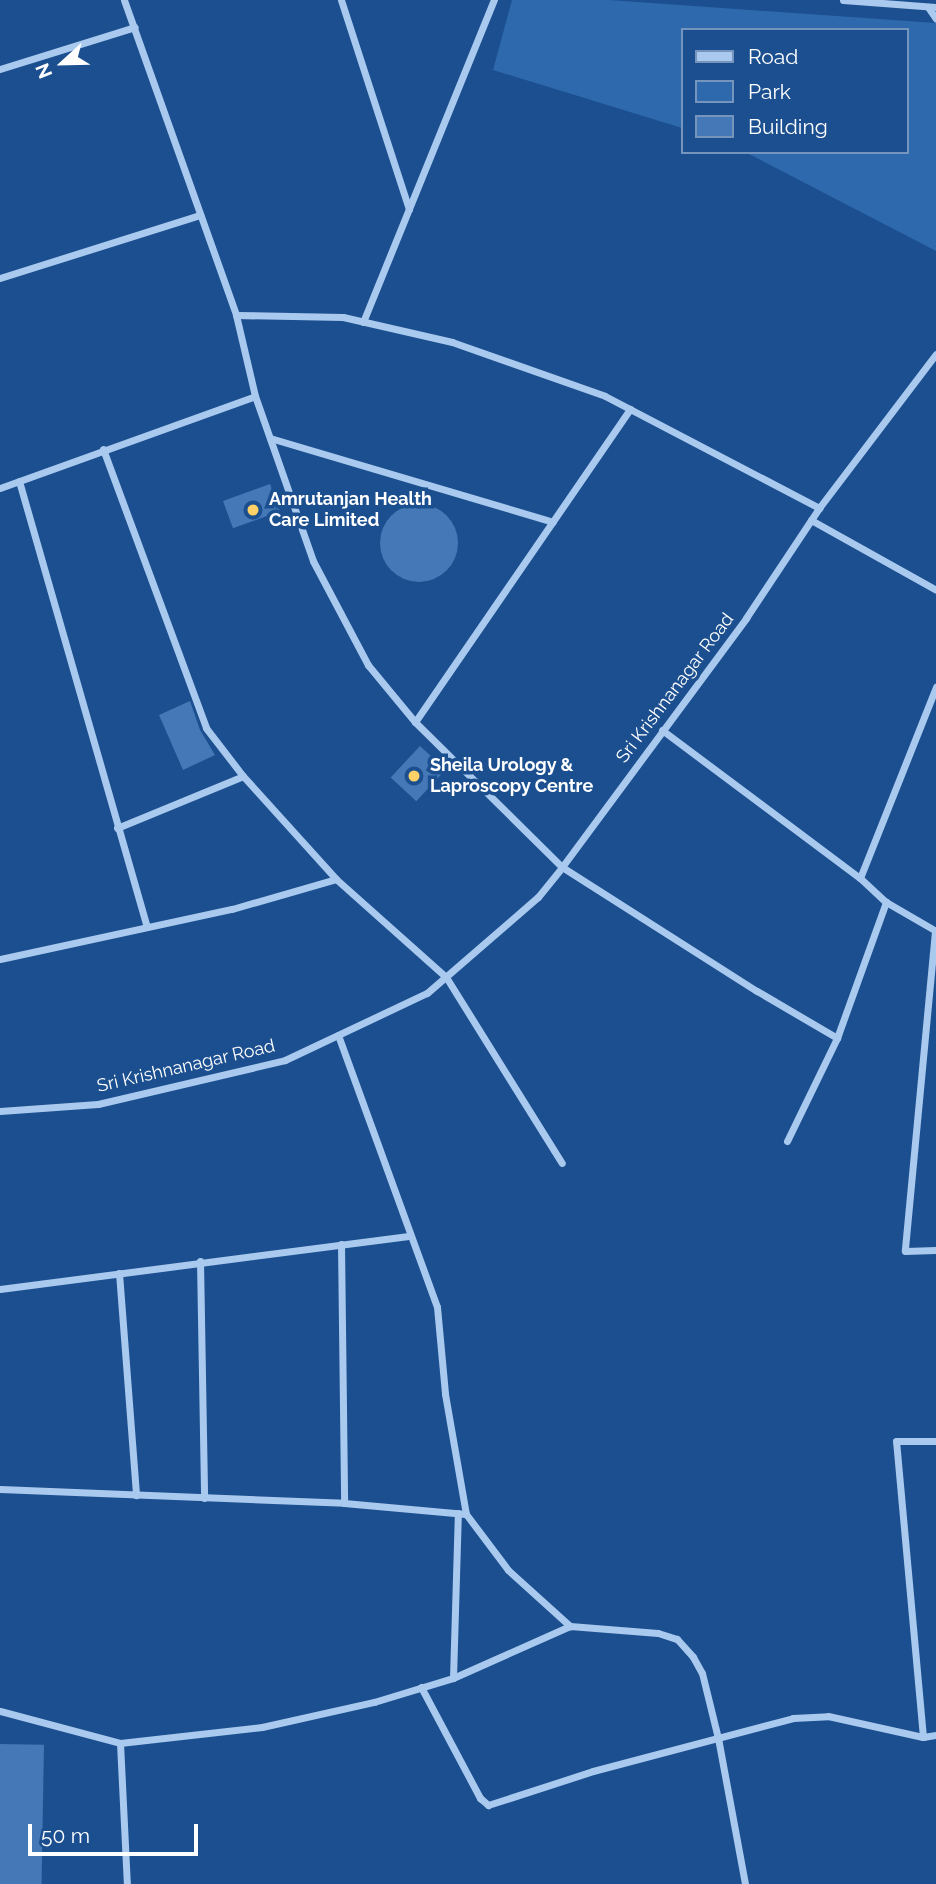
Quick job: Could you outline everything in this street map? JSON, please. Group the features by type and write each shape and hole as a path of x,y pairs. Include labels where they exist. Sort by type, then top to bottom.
{"street":[{"path":"124,0 236,315 255,396 313,561 368,665 415,722 562,867 757,991 837,1038"},
{"path":"341,0 409,210"},
{"path":"363,322 495,0"},
{"path":"843,0 932,7 936,19"},
{"path":"0,69 135,27"},
{"path":"0,278 200,215"},
{"path":"236,315 343,317 452,342 605,396 819,508"},
{"name":"Sri Krishnanagar Road","path":"0,1111 98,1104 285,1060 427,993 538,897 562,867 746,618 819,508 936,354"},
{"path":"0,488 255,396"},
{"path":"415,722 630,409"},
{"path":"270,438 552,522"},
{"path":"103,449 206,728 243,776 336,879 446,976 562,1163"},
{"path":"19,481 147,926"},
{"path":"811,520 936,590"},
{"path":"860,878 936,687"},
{"path":"662,730 860,878 886,901 936,931 905,1251 936,1250"},
{"path":"117,828 243,776"},
{"path":"0,959 232,909 336,879"},
{"path":"787,1141 837,1038 886,901"},
{"path":"338,1035 437,1307 445,1394 462,1514 453,1678"},
{"path":"0,1289 409,1236"},
{"path":"341,1244 344,1503"},
{"path":"200,1261 204,1498"},
{"path":"119,1273 136,1495"},
{"path":"923,1737 896,1441 936,1441"},
{"path":"0,1489 344,1503 462,1514 508,1570 570,1626"},
{"path":"0,1711 120,1743 262,1727 374,1702 453,1678 570,1626 658,1633 677,1639 693,1657 702,1673 718,1738 745,1884"},
{"path":"421,1687 480,1798 488,1805 593,1771 793,1718 828,1716 923,1737 936,1735"},
{"path":"120,1743 127,1884"}],"green space":[{"path":"512,0 609,0 936,23 936,251 749,154 908,154 908,28 680,28 680,127 493,70"}],"building":[{"path":"270,484 280,511 233,528 223,501"},
{"path":"419,504 434,507 446,516 455,528 458,543 455,558 446,570 434,579 419,582 404,579 392,570 383,558 380,543 383,528 392,516 404,507"},
{"path":"190,701 200,730 215,755 183,770 159,715"},
{"path":"420,746 446,770 416,801 391,777"},
{"path":"0,1744 44,1745 42,1884 0,1884"}],"place":[{"name":"Amrutanjan Health Care Limited","path":"253,510"},
{"name":"Sheila Urology & Laproscopy Centre","path":"414,776"}]}
